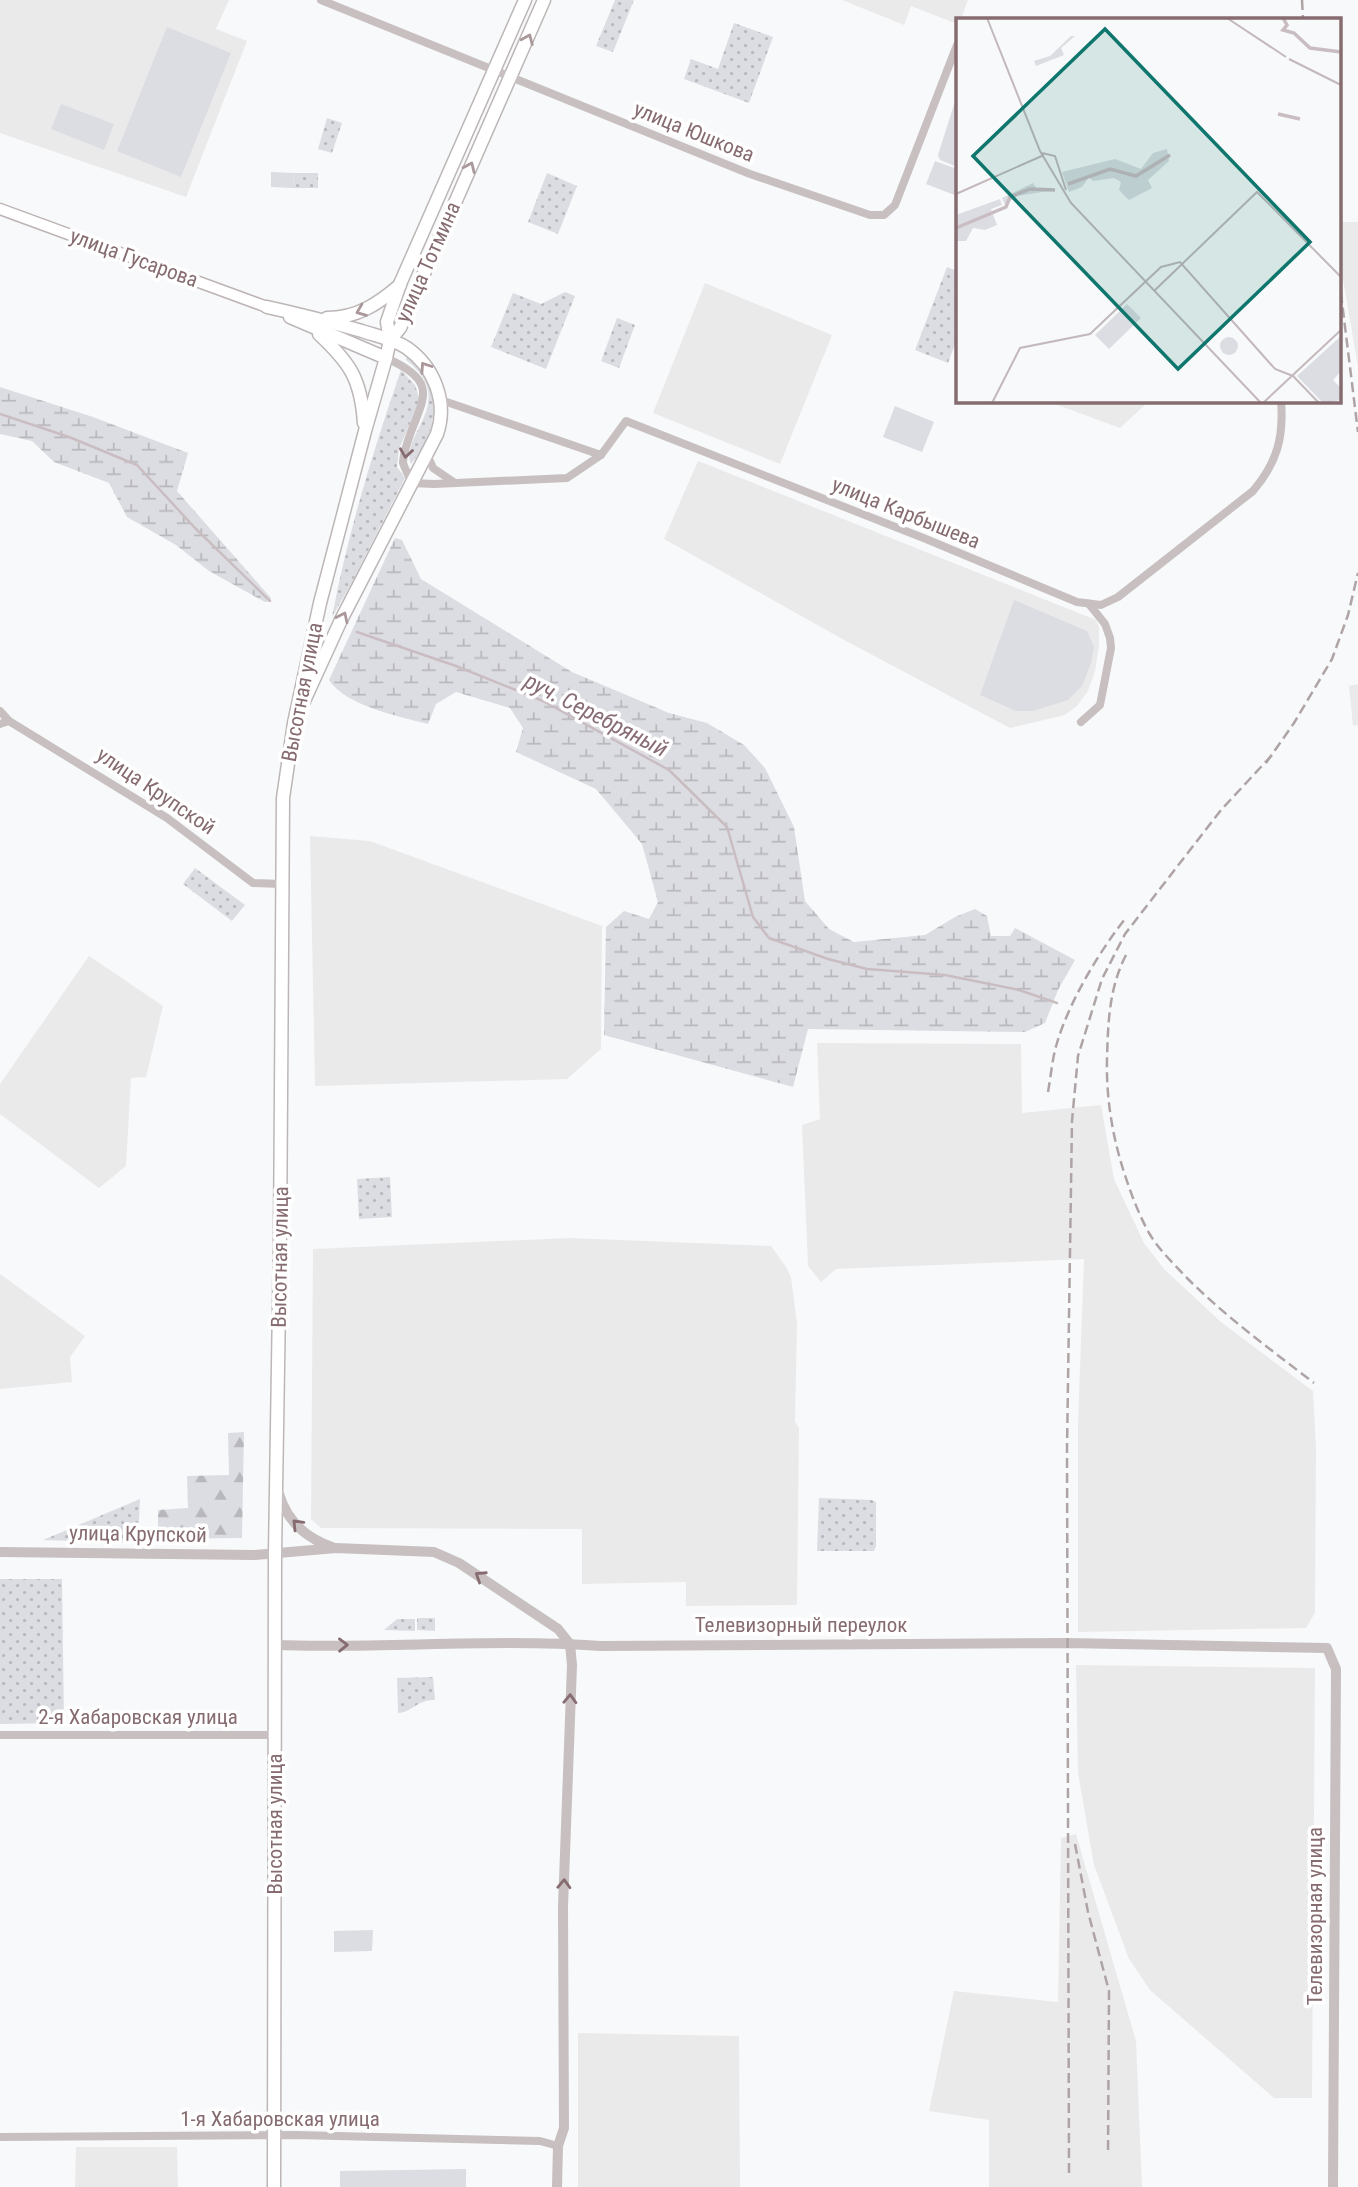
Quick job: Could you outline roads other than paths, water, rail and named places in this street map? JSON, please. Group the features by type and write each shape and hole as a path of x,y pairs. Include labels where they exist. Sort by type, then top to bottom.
{"main road":[{"name":"улица Тотмина","path":"390,340 387,322 400,284 525,0"},
{"name":"улица Тотмина","path":"390,340 400,328 544,0"},
{"name":"улица Гусарова","path":"0,209 267,307"},
{"path":"314,323 358,314 382,300 400,284"},
{"path":"267,307 314,323 406,346 428,370 441,400 440,425 427,454 341,620 294,723"},
{"path":"314,323 386,358"},
{"path":"314,323 356,379 362,395 365,431"},
{"name":"Высотная улица","path":"274,2187 275,1553 283,798 294,723 320,603 390,340"}],"street":[{"name":"улица Юшкова","path":"321,0 781,186 870,215 884,215 895,205 956,49"},
{"path":"386,358 402,365 414,375 424,394 420,414 408,440 403,461 412,483 568,478 601,455"},
{"path":"441,400 601,455"},
{"path":"1089,604 1101,605 1118,597 1253,491 1268,474 1281,439 1282,402"},
{"name":"улица Карбышева","path":"601,455 626,421 926,539 1077,602 1089,604"},
{"path":"427,454 433,468 455,483"},
{"path":"1081,722 1100,705 1111,648 1105,624 1089,604"},
{"name":"улица Крупской","path":"0,710 4,722 167,818 253,883 282,884"},
{"path":"276,1483 283,1508 290,1519 312,1539 336,1548"},
{"name":"улица Крупской","path":"0,1552 275,1553 336,1548 434,1552 459,1563 488,1581 558,1629 570,1644"},
{"name":"Телевизорный переулок","path":"275,1645 1067,1643 1326,1648"},
{"path":"557,2187 558,2146 564,2128 563,1952 572,1665 570,1644"},
{"name":"Телевизорная улица","path":"1326,1648 1336,1669 1333,2187"},
{"name":"2-я Хабаровская улица","path":"0,1735 275,1735"},
{"name":"1-я Хабаровская улица","path":"0,2137 275,2136 540,2141 558,2146"}],"waterway":[{"name":"руч. Серебряный","path":"0,414 69,437 137,465 195,528 270,601"},
{"name":"руч. Серебряный","path":"357,632 456,666 543,701 669,770 727,827 753,917 769,938 828,959 867,969 945,975 1019,990 1057,1003"}],"railway":[{"path":"1302,0 1303,18"},
{"path":"1340,286 1358,432"},
{"path":"1266,763 1294,723 1332,659 1348,615 1358,573"},
{"path":"1069,2173 1067,1448 1072,1121 1078,1056 1102,979 1125,934 1221,810 1272,755"},
{"path":"1048,1092 1055,1049 1069,1011 1095,962 1125,919"},
{"path":"1126,955 1120,967 1110,1006 1107,1073 1110,1115 1116,1142 1138,1210 1153,1239 1187,1278 1233,1319 1314,1383"},
{"path":"1075,1844 1088,1912 1109,1991 1108,2155"}]}
